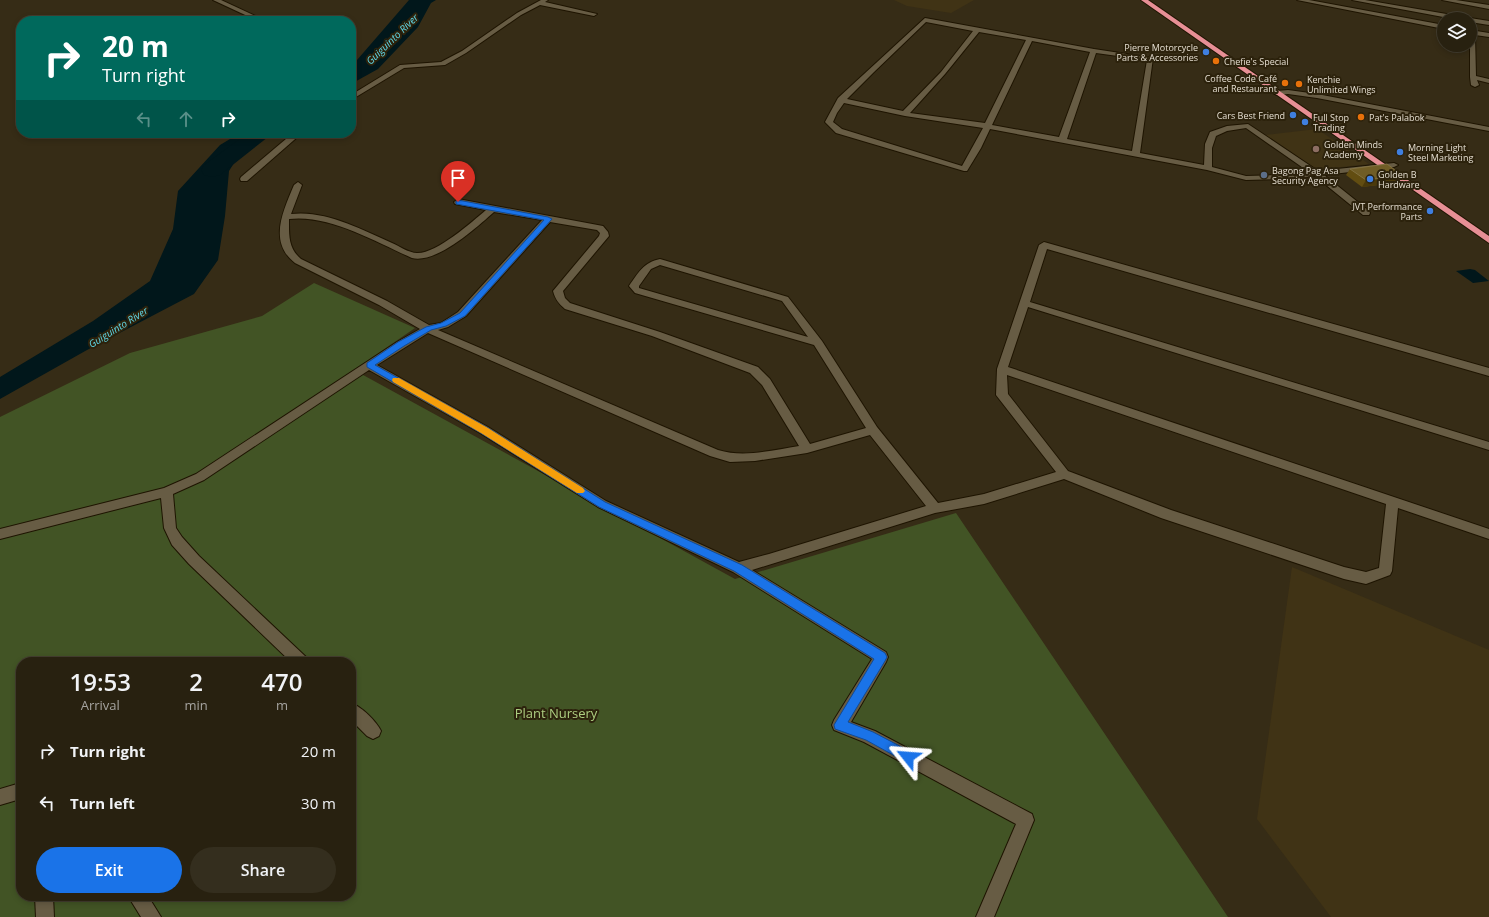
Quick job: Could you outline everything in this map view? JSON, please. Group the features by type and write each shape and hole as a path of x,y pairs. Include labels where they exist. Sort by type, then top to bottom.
{"highway":[{"path":"1144,0 1489,240"},
{"path":"1152,0 1489,231"}],"street":[{"path":"216,0 252,16"},
{"path":"1300,0 1437,25"},
{"path":"1355,0 1437,15"},
{"path":"1446,0 1489,7"},
{"path":"356,95 402,66 443,64 464,52 519,14 542,1 594,14"},
{"path":"1029,40 988,126 964,169 840,131 829,122 830,117 841,100 925,20 1029,40 1151,59 1136,154"},
{"path":"1477,21 1489,23"},
{"path":"905,114 943,73 977,30"},
{"path":"1477,33 1489,35"},
{"path":"1062,141 1094,51"},
{"path":"1472,52 1473,78 1475,85"},
{"path":"1473,78 1489,81"},
{"path":"1277,93 1288,92 1317,96 1489,129"},
{"path":"841,100 905,114 988,126 1136,154 1208,168 1246,178 1394,166"},
{"path":"1208,168 1210,138 1213,133 1248,126 1316,173 1366,214"},
{"path":"244,180 292,138"},
{"path":"298,185 284,217 286,249 291,256 383,303 428,329 714,453 730,458 754,457 807,449 873,430"},
{"path":"458,202 600,228 604,232 604,236 558,291 559,298 569,306 656,334 754,370 766,382 807,449"},
{"path":"284,217 302,215 313,216 339,223 415,256 424,256 434,252 476,224 493,208"},
{"path":"0,534 168,492 211,472 401,344 428,329 444,325 462,314 548,219"},
{"path":"1392,502 1385,572 1366,578 1344,574 1166,514 1064,474 1002,394 1002,369 1044,245 1489,372"},
{"path":"818,343 638,291 634,286 649,266 660,262 780,296 789,302 818,343 873,430 935,508"},
{"path":"1024,303 1489,446"},
{"path":"369,365 484,430 602,504 738,568 881,657 840,725 869,736 1026,820 985,917"},
{"path":"1002,369 1489,534"},
{"path":"738,568 769,560 935,508 984,499 1064,474"},
{"path":"168,492 170,528 177,541 194,560 295,657"},
{"path":"356,715 373,732"},
{"path":"0,797 16,792"},
{"path":"44,901 45,917"},
{"path":"141,901 152,917"}],"shaded area":[{"path":"894,0 974,0 951,13 907,6"},
{"name":"Golden Minds Academy","path":"1317,129 1369,164 1314,170 1265,135"},
{"path":"1292,567 1489,650 1489,917 1331,917 1257,819"}],"green space":[{"name":"Plant Nursery","path":"314,283 415,328 354,370 735,579 956,513 1228,917 0,917 0,417 130,353 262,316"}],"water":[{"path":"409,0 436,0 431,3 418,27 378,69 356,81 357,60"},
{"path":"232,138 253,138 248,141 229,171 225,216 218,260 194,294 87,350 0,399 0,377 93,321 150,281 173,229 178,191 220,145"},
{"path":"1470,269 1475,270 1489,281 1473,283 1456,271"}],"building":[{"path":"1387,164 1399,173 1399,176 1366,180 1350,169"}],"waterway":[{"name":"Guiguinto River","path":"212,170 254,138"}],"slow traffic":[{"path":"396,380 484,430 580,491"}],"place":[{"name":"Pierre Motorcycle Parts & Accessories","path":"1206,52"},
{"name":"Chefie's Special","path":"1216,61"},
{"name":"Coffee Code Café and Restaurant","path":"1285,83"},
{"name":"Kenchie Unlimited Wings","path":"1299,84"},
{"name":"Cars Best Friend","path":"1293,115"},
{"name":"Pat's Palabok","path":"1361,117"},
{"name":"Full Stop Trading","path":"1305,122"},
{"name":"Golden Minds Academy","path":"1316,149"},
{"name":"Morning Light Steel Marketing","path":"1400,152"},
{"name":"Bagong Pag Asa Security Agency","path":"1264,175"},
{"name":"Golden B Hardware","path":"1370,179"},
{"name":"JVT Performance Parts","path":"1430,211"}],"route":[{"path":"458,202 548,219 462,314 444,325 428,329 401,344 369,365 484,430 602,504 738,568 881,657 840,725 869,736 908,757"}]}
